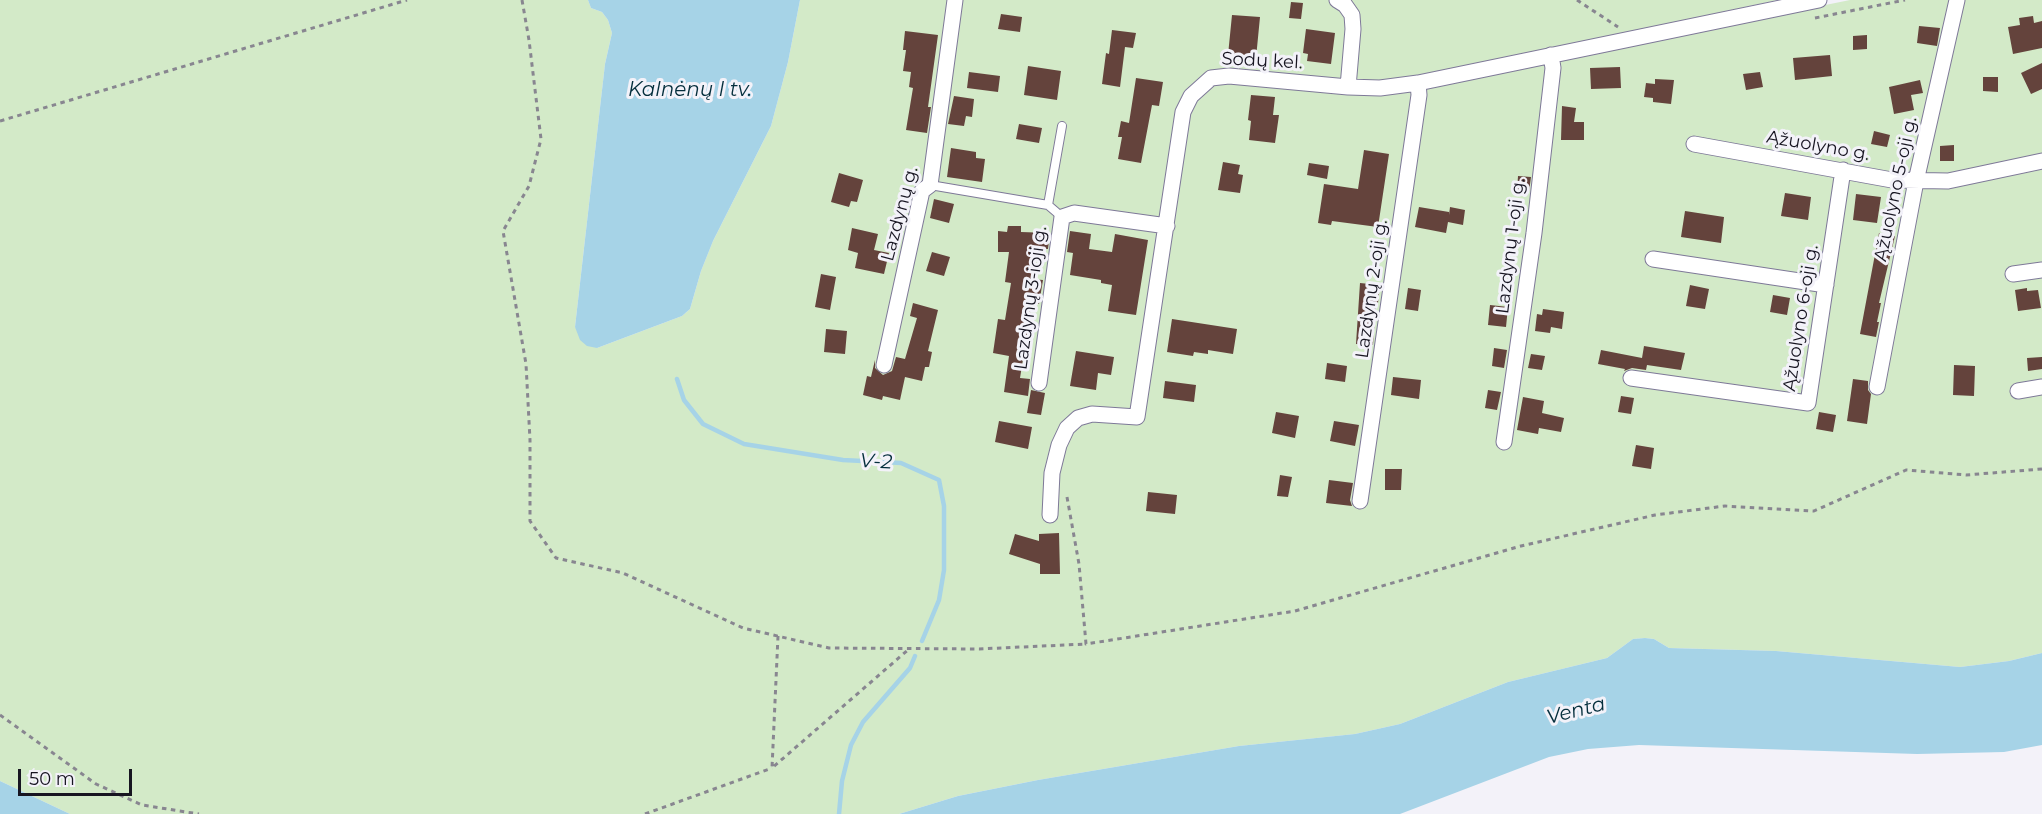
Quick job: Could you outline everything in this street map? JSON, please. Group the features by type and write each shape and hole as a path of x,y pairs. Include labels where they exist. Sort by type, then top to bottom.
{"street":[{"name":"Lazdynų g.","path":"884,365 922,191 930,185 955,0"},
{"path":"1337,0 1345,5 1352,15 1353,22 1348,87"},
{"name":"Sodų kel.","path":"1050,515 1052,473 1059,445 1067,428 1077,418 1092,414 1137,417 1183,112 1191,96 1211,78 1229,76 1380,88 1418,83 1819,0"},
{"name":"Ąžuolyno 5-oji g.","path":"1877,387 1916,181 1957,0"},
{"name":"Lazdynų 1-oji g.","path":"1504,442 1534,232 1553,68 1551,55"},
{"name":"Lazdynų 2-oji g.","path":"1360,501 1419,95 1418,83"},
{"name":"Ąžuolyno g.","path":"1694,144 1892,180 1948,181 2042,161"},
{"name":"Ąžuolyno 6-oji g.","path":"1631,378 1808,403 1844,170"},
{"name":"Lazdynų 3-ioji g.","path":"1039,383 1062,217 1074,213 1167,226"},
{"path":"1653,259 1826,285"},
{"path":"2013,274 2042,270"},
{"path":"2018,391 2042,387"}],"lane":[{"path":"1048,205 1062,126"},
{"path":"930,185 1048,205 1062,217"}],"path":[{"path":"0,121 407,0"},
{"path":"522,0 541,139 529,186 503,231 526,364 530,440 530,521 556,558 623,573 743,628 829,648 979,649 1086,644 1295,611 1521,546 1655,515 1725,506 1814,511 1906,470 1965,475 2042,469"},
{"path":"1577,0 1618,26 1629,39"},
{"path":"1066,487 1079,564 1086,644"},
{"path":"772,768 778,636"},
{"path":"645,814 772,768 910,648"},
{"path":"0,714 96,784 142,805 199,814"}],"green space":[{"path":"0,0 588,0 591,8 602,12 608,20 612,33 605,64 575,327 597,348 682,316 690,309 713,241 771,126 788,62 800,0 1778,0 1656,26 1658,39 1850,0 2042,0 2042,653 2009,661 1960,667 1776,651 1669,648 1654,639 1633,639 1607,658 1508,682 1400,724 1355,734 1239,746 1038,780 958,796 899,814 70,814 0,781"}],"water":[{"name":"Kalnėnų I tv.","path":"588,0 800,0 788,62 771,126 713,241 690,309 682,316 597,348 587,346 580,340 575,327 605,64 612,33 608,20 602,12 591,8"},
{"name":"Venta","path":"1633,639 1654,639 1669,648 1776,651 1960,667 2009,661 2042,653 2042,745 2004,752 1917,754 1639,745 1588,749 1549,757 1400,814 899,814 958,796 1038,780 1239,746 1355,734 1400,724 1508,682 1607,658"},
{"path":"0,781 70,814 0,814"}],"building":[{"path":"1291,2 1303,3 1301,19 1289,18"},
{"path":"1001,14 1022,17 1020,32 998,29"},
{"path":"1232,15 1260,17 1256,58 1228,55"},
{"path":"2033,16 2034,23 2042,21 2042,48 2013,54 2008,27 2020,25 2019,18"},
{"path":"1919,26 1940,28 1937,46 1917,43"},
{"path":"1306,29 1335,33 1331,64 1307,61 1308,54 1303,53"},
{"path":"1112,30 1136,33 1133,48 1125,47 1120,87 1102,84"},
{"path":"905,31 938,35 928,107 931,107 927,133 906,130 913,88 909,87 911,72 903,71 906,50 903,50"},
{"path":"1867,35 1867,49 1853,50 1853,36"},
{"path":"1830,55 1832,76 1795,80 1793,58"},
{"path":"2042,63 2042,89 2031,94 2021,73"},
{"path":"1028,66 1061,71 1057,100 1024,95"},
{"path":"1620,67 1621,88 1591,89 1590,68"},
{"path":"969,72 1000,76 998,92 967,88"},
{"path":"1760,72 1763,87 1746,90 1743,74"},
{"path":"1983,77 1998,77 1998,92 1983,91"},
{"path":"1136,78 1163,82 1159,106 1152,105 1141,163 1118,159 1122,137 1118,137 1121,121 1129,123"},
{"path":"1655,79 1674,80 1671,104 1653,102 1653,98 1644,97 1646,83 1655,84"},
{"path":"1920,80 1923,93 1911,95 1914,110 1894,114 1889,87"},
{"path":"1251,95 1275,97 1273,115 1279,115 1275,143 1249,140 1251,121 1248,120"},
{"path":"954,96 974,99 972,117 966,116 964,126 948,124"},
{"path":"1562,106 1576,108 1574,122 1584,122 1584,140 1561,140"},
{"path":"1019,124 1042,128 1039,143 1016,139"},
{"path":"1874,131 1890,135 1887,147 1871,144"},
{"path":"1954,145 1954,161 1940,161 1940,146"},
{"path":"951,148 976,152 976,158 985,159 982,182 947,177"},
{"path":"1364,150 1389,154 1378,227 1332,221 1331,225 1318,223 1324,184 1358,189"},
{"path":"1223,162 1240,165 1238,174 1243,175 1240,193 1218,190"},
{"path":"1309,163 1329,166 1327,179 1307,175"},
{"path":"839,173 863,180 857,202 851,201 849,207 831,202"},
{"path":"1518,176 1531,177 1529,192 1517,191"},
{"path":"1785,193 1811,197 1808,220 1781,216"},
{"path":"1856,194 1881,197 1877,223 1853,220"},
{"path":"934,199 954,204 949,223 930,218"},
{"path":"1419,207 1449,212 1449,215 1450,207 1465,210 1463,225 1448,222 1446,233 1415,227"},
{"path":"1685,211 1724,217 1721,243 1681,237"},
{"path":"1008,226 1021,226 1021,232 1050,233 1048,249 1045,249 1044,253 1036,253 1032,279 1043,280 1039,304 1032,303 1020,378 1030,379 1028,396 1004,392 1009,356 993,353 998,319 1005,320 1011,283 1005,282 1009,252 998,252 998,231 1007,232"},
{"path":"852,228 878,234 874,250 889,253 884,274 855,268 858,253 848,250"},
{"path":"1070,231 1091,234 1089,249 1112,252 1115,234 1148,240 1136,315 1108,311 1112,285 1101,283 1101,280 1070,275 1073,253 1067,252"},
{"path":"1879,233 1895,236 1879,303 1881,303 1876,337 1860,334"},
{"path":"932,252 950,257 944,276 926,271"},
{"path":"821,274 836,277 830,310 815,307"},
{"path":"1360,283 1380,285 1378,303 1376,303 1373,345 1356,344"},
{"path":"1690,285 1709,289 1705,309 1686,306"},
{"path":"1408,288 1421,290 1418,311 1405,309"},
{"path":"2027,288 2027,291 2038,290 2041,308 2018,311 2015,290"},
{"path":"1773,295 1790,298 1787,315 1770,312"},
{"path":"913,303 938,310 928,351 932,352 929,367 925,367 922,381 905,377 900,400 883,396 882,400 863,395 867,376 871,377 875,360 875,368 883,375 892,371 896,357 905,359 917,318 910,316"},
{"path":"1490,305 1508,307 1506,327 1488,325"},
{"path":"1543,309 1564,312 1562,329 1551,327 1550,333 1535,331 1537,314 1542,315"},
{"path":"1172,319 1237,329 1233,354 1208,350 1208,354 1194,352 1193,356 1167,352"},
{"path":"826,329 847,331 845,354 824,352"},
{"path":"1644,346 1685,353 1681,370 1647,365 1646,370 1632,368 1624,371 1625,369 1598,364 1601,350 1642,358"},
{"path":"1494,348 1507,350 1504,368 1492,366"},
{"path":"1076,351 1114,357 1111,375 1098,373 1096,390 1070,386"},
{"path":"1531,354 1545,356 1542,370 1528,368"},
{"path":"2042,357 2042,369 2028,371 2027,358"},
{"path":"1327,363 1347,366 1345,382 1325,379"},
{"path":"1954,365 1975,366 1974,396 1953,395"},
{"path":"1393,377 1421,380 1419,399 1391,395"},
{"path":"1853,379 1868,381 1868,390 1871,394 1867,424 1847,421"},
{"path":"1165,381 1196,385 1194,402 1163,398"},
{"path":"1031,390 1045,393 1041,415 1027,413"},
{"path":"1488,390 1501,392 1497,410 1485,408"},
{"path":"1621,396 1634,398 1631,414 1618,412"},
{"path":"1523,397 1544,401 1542,413 1564,418 1561,432 1539,428 1538,434 1517,430"},
{"path":"1276,412 1299,416 1295,438 1272,433"},
{"path":"1819,412 1836,415 1833,432 1816,429"},
{"path":"999,421 1032,427 1028,449 995,442"},
{"path":"1334,421 1359,425 1355,446 1330,441"},
{"path":"1636,445 1654,448 1651,469 1632,466"},
{"path":"1385,469 1402,469 1401,490 1385,490"},
{"path":"1280,475 1292,477 1288,497 1277,496"},
{"path":"1329,480 1353,483 1350,500 1352,506 1326,503"},
{"path":"1148,492 1177,495 1175,514 1146,511"},
{"path":"1059,533 1060,574 1040,574 1040,564 1009,554 1015,534 1039,541 1039,534"}],"waterway":[{"name":"V-2","path":"677,379 684,400 703,424 744,444 843,460 901,463 939,480 944,506 944,570 939,600 922,641"},
{"name":"V-2","path":"839,814 842,781 851,745 863,722 910,668 915,656"}]}
